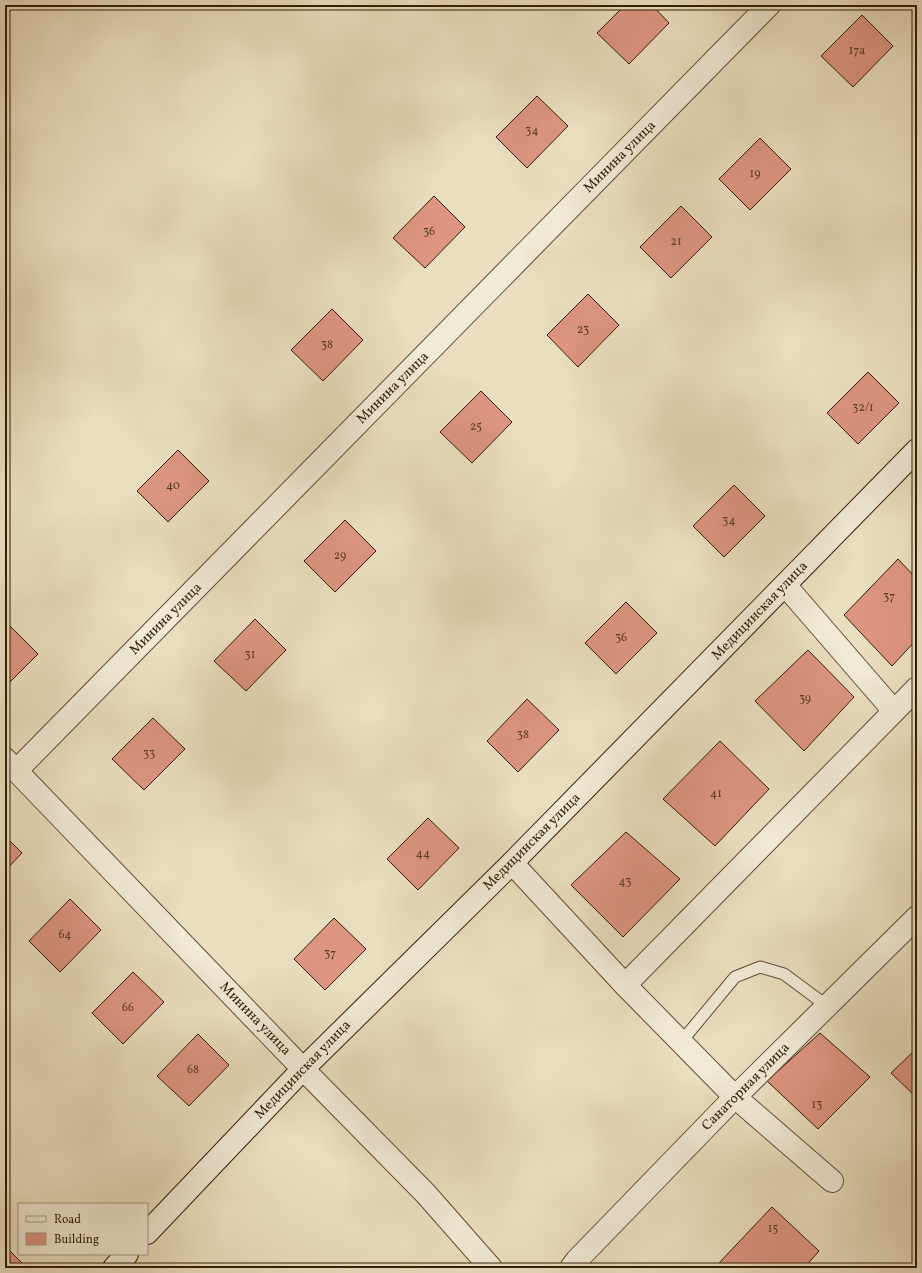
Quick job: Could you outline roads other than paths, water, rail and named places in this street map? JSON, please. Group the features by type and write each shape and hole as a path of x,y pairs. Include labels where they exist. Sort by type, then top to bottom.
{"street":[{"name":"Минина улица","path":"491,1268 426,1194 302,1069 11,765 769,5"},
{"name":"Медицинская улица","path":"148,1232 302,1069 512,863 917,450"},
{"path":"785,585 894,711"},
{"path":"625,985 917,688"},
{"path":"512,863 625,985 735,1097 832,1181"},
{"name":"Санаторная улица","path":"574,1264 735,1097 917,917"},
{"path":"114,1268 126,1255"}],"lane":[{"path":"681,1042 735,977 760,967 784,974 827,1006"}]}
